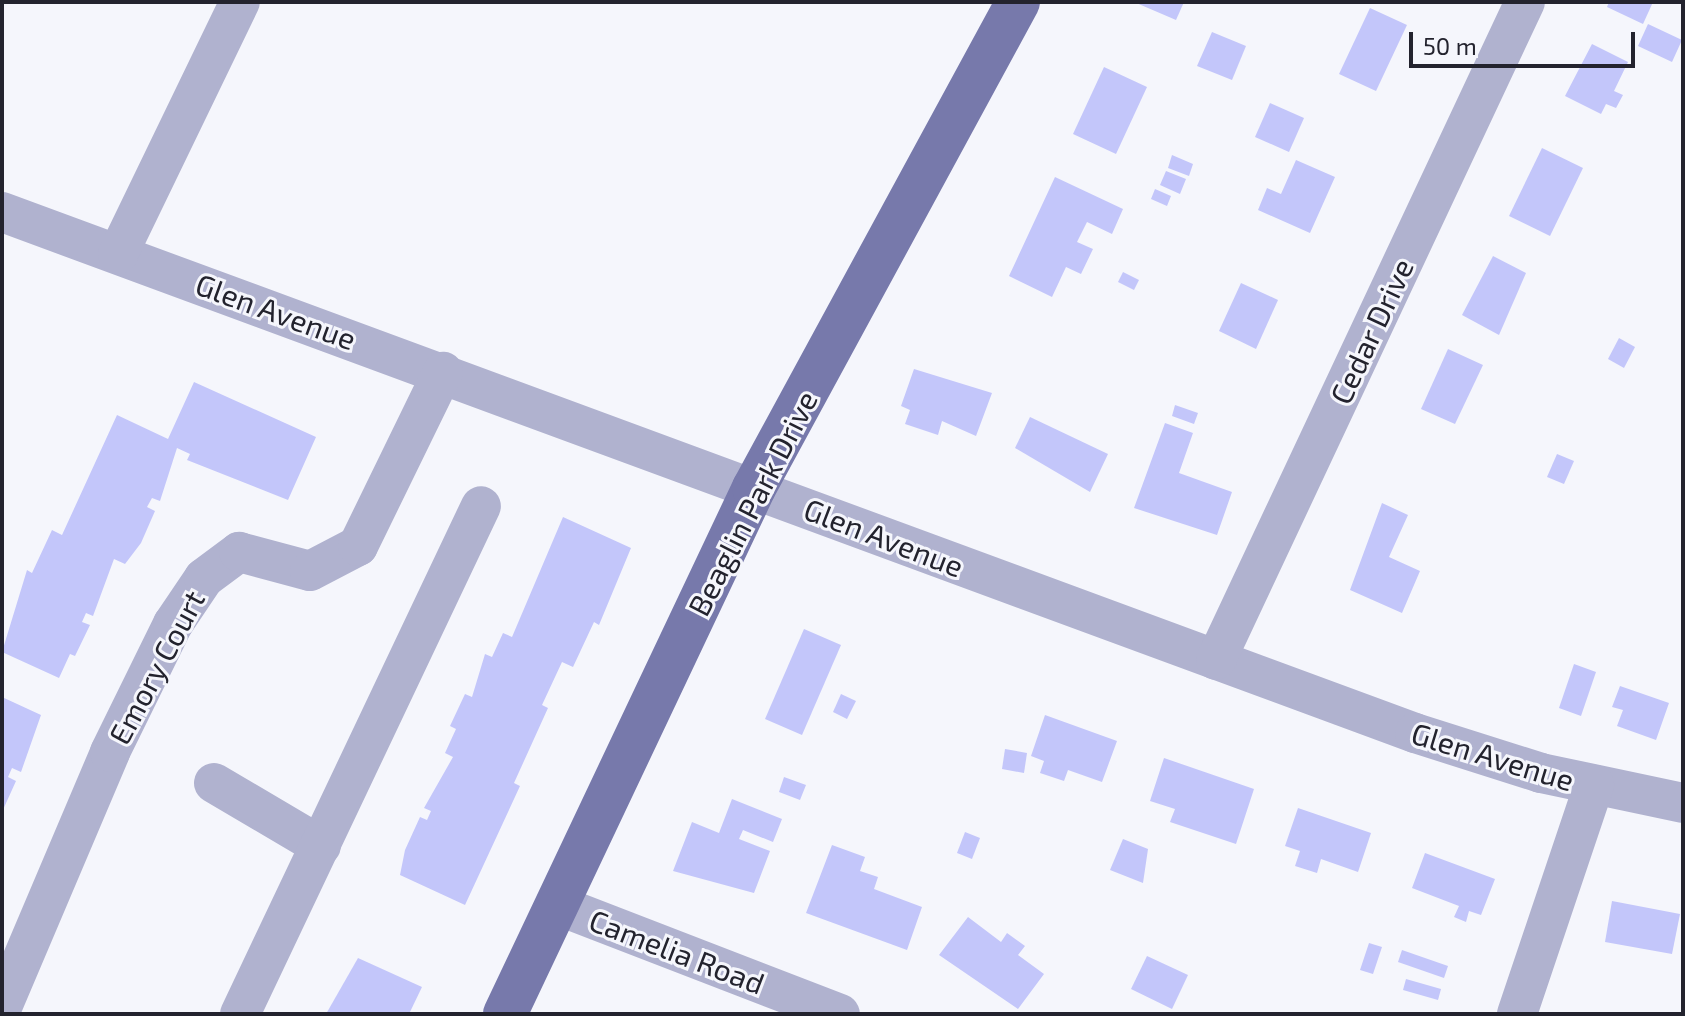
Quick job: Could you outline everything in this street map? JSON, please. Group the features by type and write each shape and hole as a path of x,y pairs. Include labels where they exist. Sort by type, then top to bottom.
{"main road":[{"name":"Beaglin Park Drive","path":"505,1014 560,906 754,488 1018,2"}],"street":[{"path":"118,254 240,2"},
{"name":"Cedar Drive","path":"1216,660 1525,2"},
{"name":"Glen Avenue","path":"2,212 443,372 1415,733 1594,785 1683,803"},
{"name":"Emory Court","path":"2,1007 110,752 173,624 204,578 239,552 310,571 358,546 443,372"},
{"path":"240,1014 481,506"},
{"path":"214,783 321,846"},
{"path":"1517,1014 1594,785"},
{"name":"Camelia Road","path":"560,906 840,1014"}],"building":[{"path":"1134,2 1184,2 1176,20"},
{"path":"1609,2 1653,2 1643,24 1607,7"},
{"path":"1370,8 1407,25 1376,91 1339,74"},
{"path":"1648,24 1682,40 1672,62 1638,46"},
{"path":"1212,32 1246,46 1232,80 1197,66"},
{"path":"1592,44 1628,62 1614,91 1623,95 1616,108 1606,104 1601,114 1565,96"},
{"path":"1104,67 1147,87 1116,154 1073,134"},
{"path":"1270,103 1304,118 1289,152 1255,137"},
{"path":"1542,148 1583,168 1550,236 1509,216"},
{"path":"1172,155 1193,164 1189,176 1168,168"},
{"path":"1296,160 1335,177 1310,233 1258,210 1267,188 1281,194"},
{"path":"1166,171 1186,179 1180,194 1160,185"},
{"path":"1055,177 1123,209 1112,234 1087,222 1077,242 1093,249 1081,274 1066,267 1052,297 1009,276"},
{"path":"1155,189 1171,196 1167,206 1151,199"},
{"path":"1493,256 1526,273 1499,335 1462,315"},
{"path":"1123,272 1139,280 1134,290 1118,282"},
{"path":"1241,283 1278,300 1256,349 1219,331"},
{"path":"1619,338 1635,347 1624,368 1608,359"},
{"path":"1448,349 1483,365 1455,424 1421,409"},
{"path":"914,369 992,393 976,436 942,421 938,435 905,424 910,410 901,406"},
{"path":"194,382 316,437 288,500 187,460 190,454 177,448 160,501 152,498 147,507 155,511 141,543 125,564 114,559 93,616 86,613 82,622 90,625 75,656 70,654 59,678 2,652 27,570 32,573 52,530 62,535 117,415 168,439"},
{"path":"1175,405 1198,413 1194,424 1172,416"},
{"path":"1030,417 1108,454 1090,492 1015,448"},
{"path":"1165,423 1193,433 1179,473 1232,492 1217,535 1134,508"},
{"path":"1557,454 1574,461 1564,484 1547,477"},
{"path":"1382,503 1408,515 1389,557 1420,571 1402,613 1350,590"},
{"path":"563,517 631,548 599,625 594,622 573,667 562,662 542,705 548,708 514,783 520,786 465,905 400,875 405,850 420,817 427,820 431,811 424,808 453,757 445,753 456,729 450,726 465,694 472,697 485,654 492,657 503,633 512,637"},
{"path":"804,629 841,645 802,735 765,719"},
{"path":"1574,664 1596,672 1581,716 1559,708"},
{"path":"1620,686 1669,703 1656,740 1617,726 1623,710 1612,707"},
{"path":"841,694 856,701 847,719 833,712"},
{"path":"2,697 41,715 21,772 12,768 8,777 16,781 2,812"},
{"path":"1045,715 1117,741 1102,782 1068,770 1064,781 1040,773 1044,761 1031,756"},
{"path":"1005,749 1027,753 1024,773 1002,769"},
{"path":"1164,758 1254,789 1236,844 1170,822 1175,809 1150,801"},
{"path":"784,777 806,785 800,800 779,792"},
{"path":"732,799 782,819 773,842 743,830 739,839 770,851 754,893 673,871 692,822 719,833"},
{"path":"1298,808 1371,833 1358,872 1321,859 1317,873 1295,866 1300,851 1285,846"},
{"path":"965,832 980,838 972,859 957,853"},
{"path":"1123,839 1148,849 1143,883 1110,870"},
{"path":"832,845 865,857 860,871 878,877 874,889 922,907 907,950 806,913"},
{"path":"1425,853 1495,879 1481,915 1469,911 1466,922 1454,917 1459,906 1412,888"},
{"path":"1612,901 1680,914 1672,954 1605,942"},
{"path":"968,917 1001,942 1007,933 1025,946 1018,955 1044,974 1018,1009 939,955"},
{"path":"1369,943 1382,947 1373,974 1360,970"},
{"path":"1402,950 1448,966 1444,978 1398,962"},
{"path":"1147,956 1188,975 1172,1009 1131,989"},
{"path":"358,958 422,987 409,1014 326,1014"},
{"path":"1406,979 1441,989 1438,1000 1403,990"}]}
